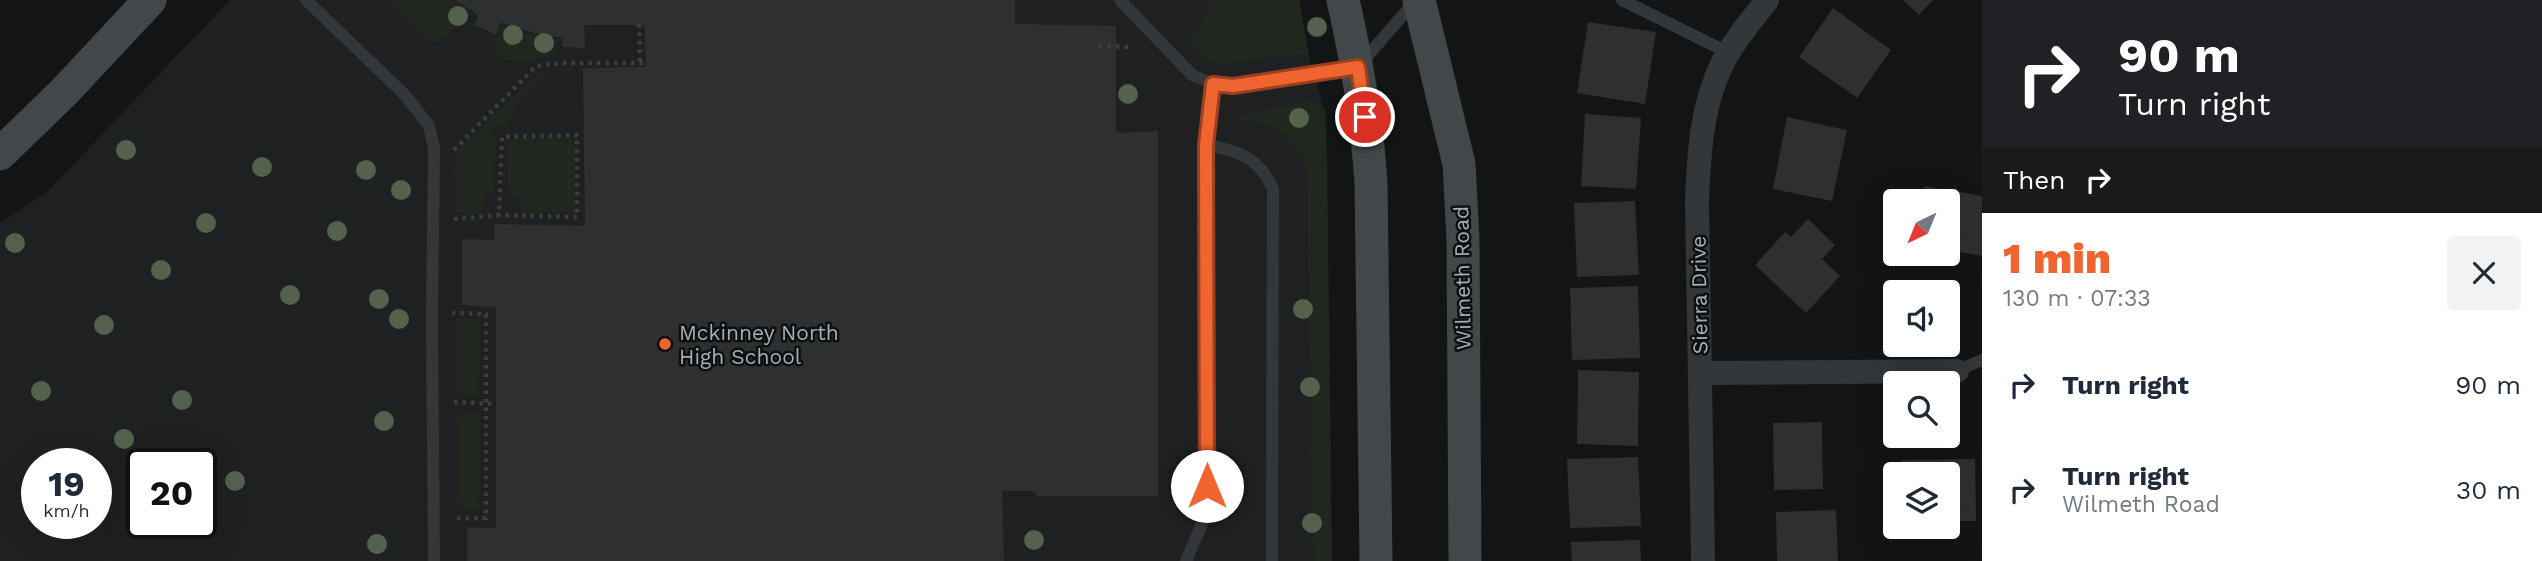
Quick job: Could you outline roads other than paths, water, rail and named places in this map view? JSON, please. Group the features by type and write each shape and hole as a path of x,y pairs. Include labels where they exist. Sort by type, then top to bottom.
{"main road":[{"path":"0,154 64,92 150,0"},
{"path":"1343,0 1358,67 1371,183 1376,561"},
{"name":"Wilmeth Road","path":"1418,0 1459,164 1463,240 1465,561"}],"street":[{"name":"Sierra Drive","path":"1703,561 1697,201 1700,146 1705,113 1715,80 1734,46 1767,0"},
{"path":"1701,373 1883,372"}],"lane":[{"path":"306,0 412,102 429,126 435,148 432,323 434,561"},
{"path":"1119,0 1192,75 1213,84 1233,86 1358,67 1418,0"},
{"path":"1622,0 1734,46"},
{"path":"1186,561 1207,512 1206,145 1213,84"},
{"path":"1206,145 1245,155 1259,165 1273,189 1272,561"},
{"path":"1957,371 1982,360"}],"place":[{"name":"Mckinney North High School","path":"665,344"}]}
